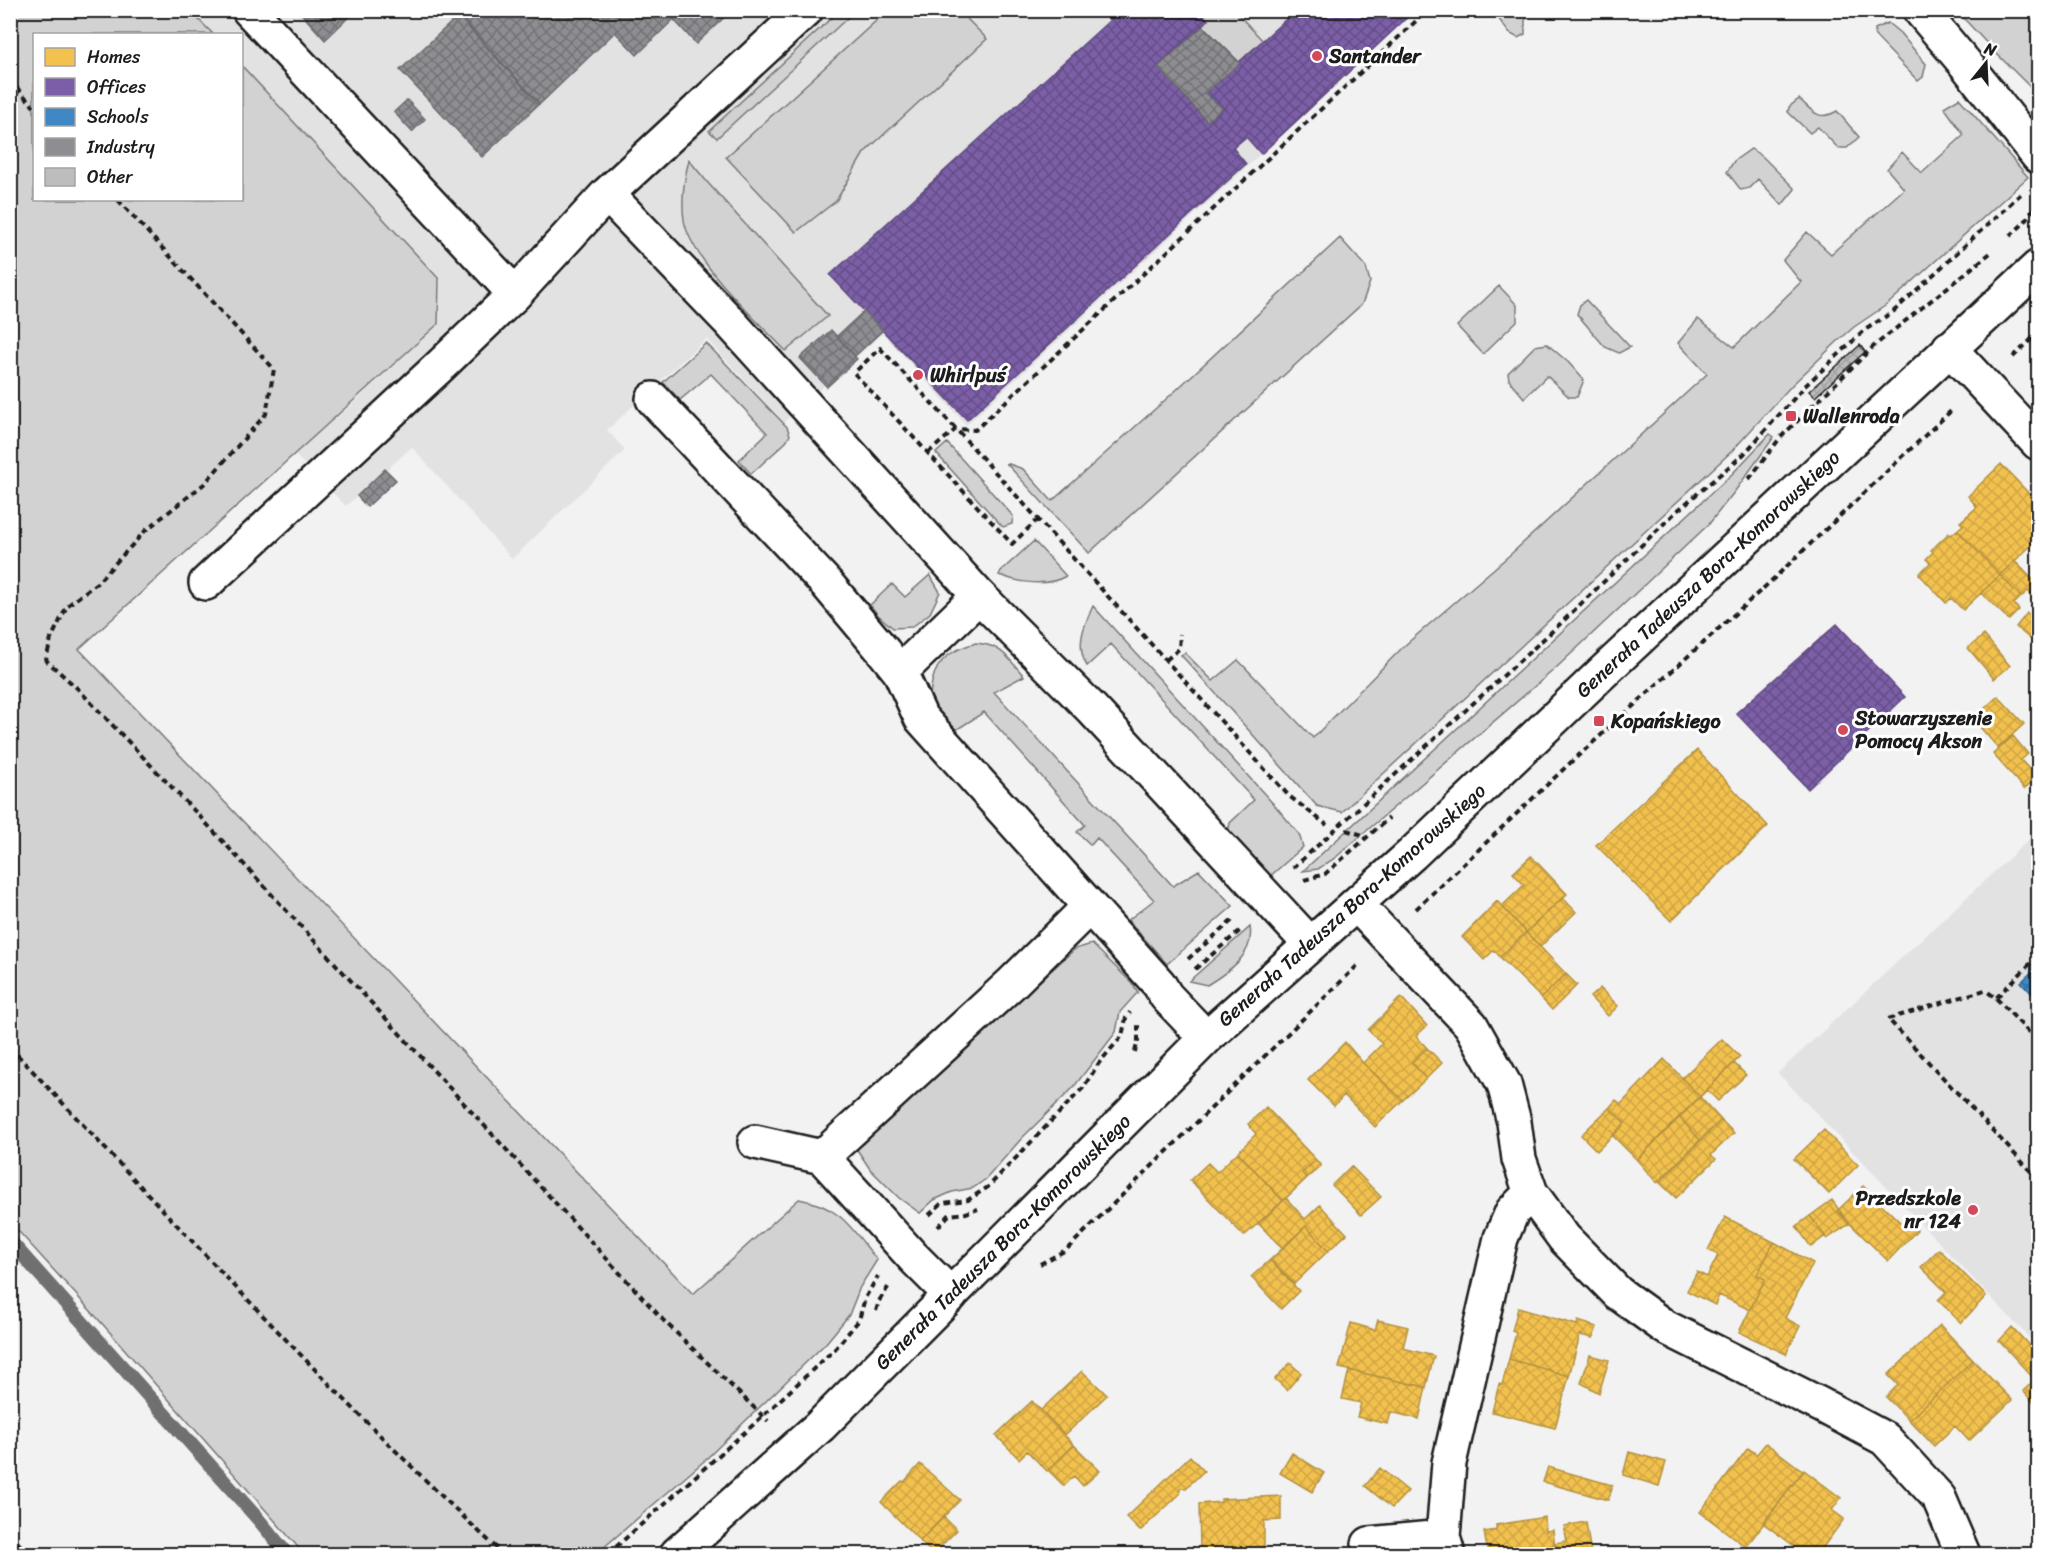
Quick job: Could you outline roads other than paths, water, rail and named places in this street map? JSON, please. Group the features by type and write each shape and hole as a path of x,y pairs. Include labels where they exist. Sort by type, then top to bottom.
{"street":[{"path":"249,10 514,294"},
{"path":"206,583 438,368 514,294 607,194 806,10"},
{"path":"1920,10 2038,156"},
{"path":"607,194 728,320 979,596 1092,709 1310,944"},
{"name":"Generała Tadeusza Bora-Komorowskiego","path":"677,1554 820,1426 1206,1038 1412,854 2038,267"},
{"path":"1949,348 2038,443"},
{"path":"653,399 827,584 900,672 921,718 1206,1038"},
{"path":"900,672 979,596"},
{"path":"1356,904 1471,1026 1504,1084 1514,1122 1519,1159 1531,1193 1564,1238 1618,1293 1665,1327 1821,1404 1885,1439 1939,1498 1964,1554"},
{"path":"822,1157 1011,984 1089,907"},
{"path":"755,1142 822,1157 913,1257 951,1294"},
{"path":"1369,1544 1446,1546 1449,1463 1501,1238 1512,1212 1531,1193"}],"waterway":[{"path":"10,1241 287,1554"}],"place":[{"name":"Santander","path":"1317,56"},
{"name":"Whirlpuś","path":"918,375"},
{"name":"Wallenroda","path":"1791,416"},
{"name":"Kopańskiego","path":"1599,721"},
{"name":"Stowarzyszenie Pomocy Akson","path":"1843,730"},
{"name":"Przedszkole nr 124","path":"1973,1210"}]}
